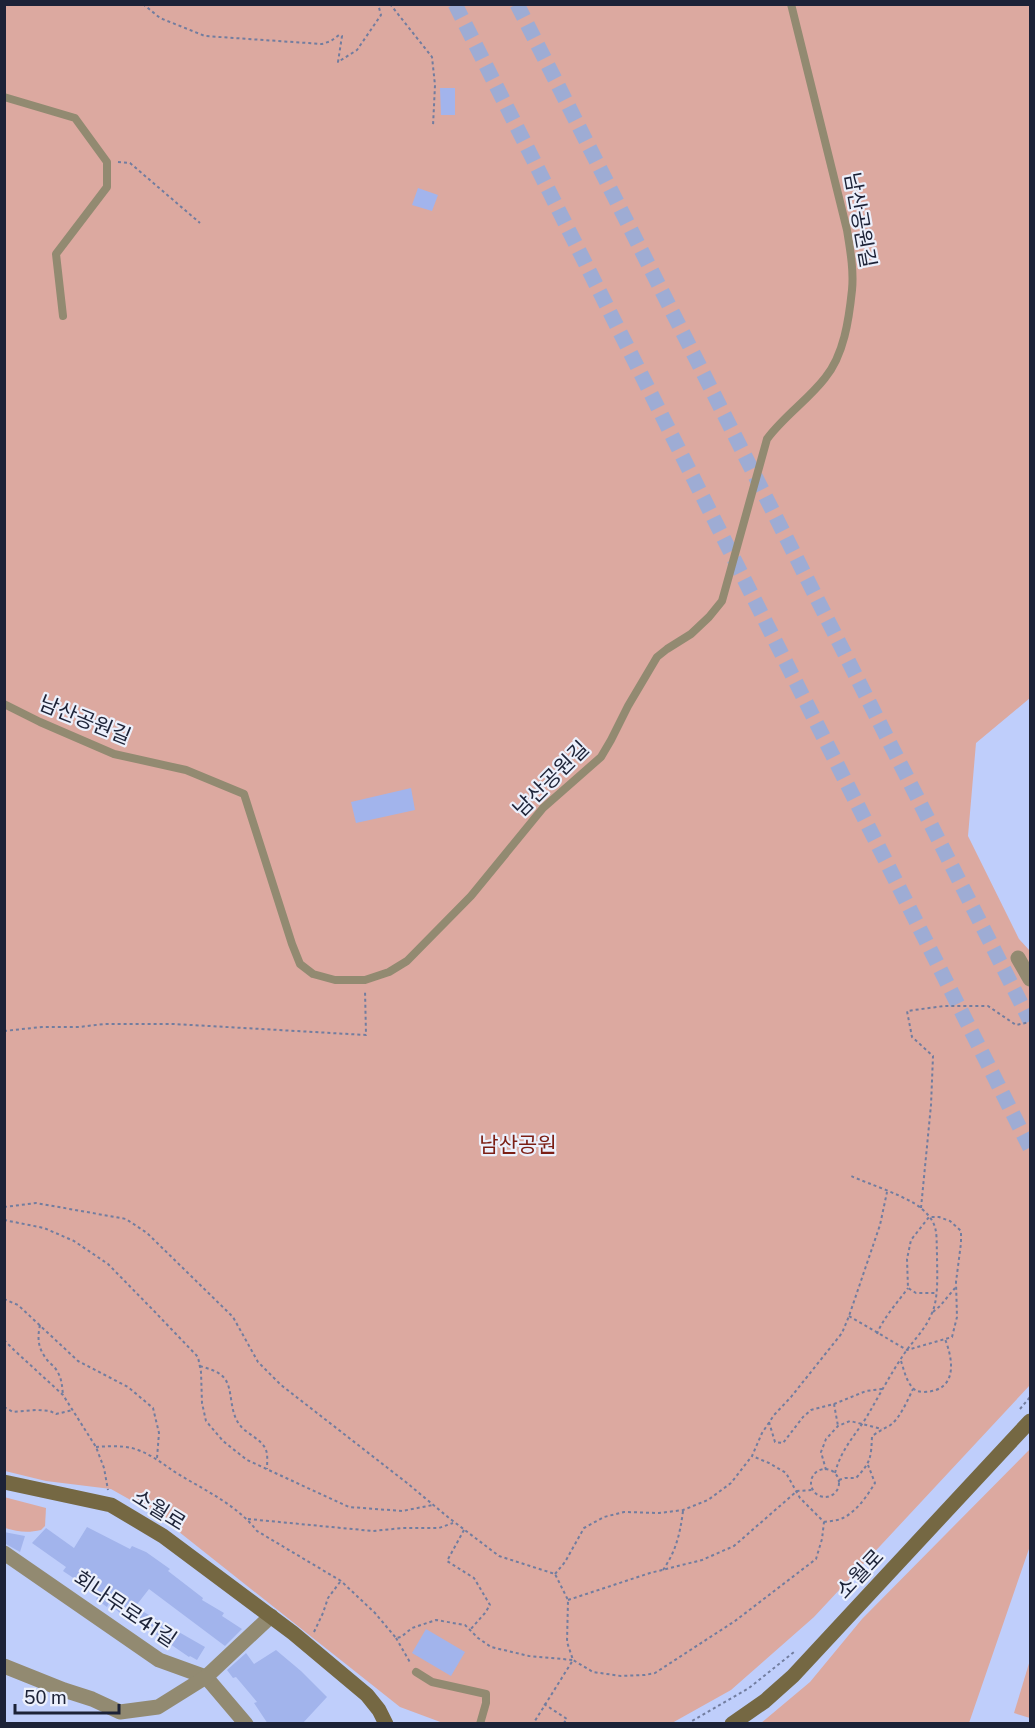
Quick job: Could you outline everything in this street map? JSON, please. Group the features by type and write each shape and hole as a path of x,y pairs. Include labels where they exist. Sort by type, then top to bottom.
{"main road":[{"name":"소월로","path":"732,1724 765,1701 793,1676 1030,1423"},
{"name":"소월로","path":"4,1482 111,1505 164,1536 271,1616 367,1695 379,1710 386,1724"}],"street":[{"path":"1018,958 1030,979"},
{"name":"회나무로41길","path":"4,1552 159,1660 206,1677 246,1724"},
{"path":"4,1665 120,1712 158,1707 206,1677 271,1616"}],"lane":[{"name":"남산공원길","path":"4,704 114,754 186,770 244,794 288,933 300,964 313,974 335,980 364,980 389,972 407,961 471,896 543,808 601,757 657,657 691,634 722,601 767,439 774,429 815,391 827,376 840,352 852,289 847,230 791,4"},
{"path":"4,97 75,118 107,162 107,187 56,254 63,316"},
{"path":"416,1672 432,1682 486,1695 480,1724"}],"path":[{"path":"143,4 160,18 205,36 321,44 339,35 342,36 338,62 357,50 381,15 378,4"},
{"path":"390,4 432,57 435,85 433,126"},
{"path":"107,162 130,163 200,223"},
{"path":"4,1031 32,1027 163,1024 366,1035 364,980"},
{"path":"921,1208 932,1105 933,1056 912,1037 907,1011 944,1006 988,1006 1016,1025 1030,1022"},
{"path":"851,1176 921,1208 936,1227 936,1293 933,1312"},
{"path":"555,1574 566,1562 584,1528 604,1517 624,1512 659,1513 683,1510 708,1500 731,1483 752,1456 769,1422 842,1333 879,1226 888,1192"},
{"path":"4,1207 36,1203 126,1219 147,1233 232,1317 258,1362 281,1385 499,1556 555,1574 568,1600 567,1642 573,1660"},
{"path":"849,1317 907,1350 952,1338 957,1317 956,1286 961,1243 960,1231 950,1221 939,1217 929,1217"},
{"path":"877,1334 881,1324 908,1288 907,1259 911,1240 929,1217"},
{"path":"4,1220 44,1228 75,1241 108,1264 198,1357 202,1403 206,1420 224,1441 247,1460 349,1508 402,1511 433,1505"},
{"path":"835,1473 839,1457 901,1359 933,1312 956,1286"},
{"path":"908,1288 916,1293 936,1293"},
{"path":"4,1299 18,1305 78,1361 128,1387 153,1408 159,1433 157,1458"},
{"path":"40,1325 39,1346 61,1379 63,1395"},
{"path":"901,1359 907,1379 913,1389 920,1392 935,1391 946,1384 952,1370 951,1354 945,1339"},
{"path":"4,1340 63,1395 73,1410 96,1447 104,1468 111,1505"},
{"path":"200,1366 214,1370 225,1378 229,1388 231,1408 238,1423 267,1451 267,1469"},
{"path":"769,1422 775,1442 783,1443 811,1410 834,1404 866,1391 882,1389"},
{"path":"839,1480 856,1478 868,1464 872,1436 891,1425 913,1389"},
{"path":"1015,1415 1030,1398"},
{"path":"834,1404 838,1426"},
{"path":"4,1407 13,1412 37,1410 56,1414 73,1410"},
{"path":"826,1470 821,1452 826,1439 838,1426 850,1421 882,1429"},
{"path":"96,1447 136,1449 157,1458 235,1508 257,1531 341,1581 375,1613 396,1638 416,1672"},
{"path":"752,1456 786,1473 805,1504 824,1522"},
{"path":"824,1522 842,1518 854,1510 868,1495 875,1483 868,1464"},
{"path":"568,1600 702,1560 734,1546 797,1491 812,1490 820,1496 830,1497 837,1490 839,1480 835,1473 826,1470 817,1472 811,1480 812,1490"},
{"path":"663,1570 673,1556 678,1542 683,1510"},
{"path":"248,1519 373,1531 439,1528 454,1522"},
{"path":"396,1638 401,1637 412,1628 436,1620 465,1625 491,1647 530,1656 573,1660 593,1672 621,1676 655,1673 735,1621 816,1559 824,1522"},
{"path":"464,1530 447,1561 474,1578 490,1605 470,1630"},
{"path":"307,1645 323,1613 327,1598 341,1581"},
{"path":"687,1724 749,1688 797,1650"},
{"path":"532,1724 573,1660"},
{"path":"544,1704 567,1719 563,1724"}],"green space":[{"name":"남산공원","path":"5,5 1030,5 1030,698 976,743 968,836 1019,939 1030,951 1030,1385 814,1617 731,1690 672,1723 443,1723 400,1707 159,1516 111,1489 46,1481 5,1471"},
{"path":"1030,1449 1030,1546 969,1723 761,1723 810,1682 862,1619"},
{"path":"4,1497 46,1508 45,1526 41,1530 27,1532 5,1528"},
{"path":"1030,1660 1030,1718 1014,1713"}],"building":[{"path":"440,88 455,88 455,115 441,115"},
{"path":"418,188 438,195 432,211 412,205"},
{"path":"411,788 415,810 356,823 351,802"},
{"path":"87,1527 130,1549 132,1546 146,1552 170,1569 168,1571 203,1598 202,1600 224,1613 222,1616 242,1629 225,1646 149,1589 135,1607 205,1647 197,1660 189,1657 154,1633 123,1616 109,1603 107,1607 96,1599 99,1595 63,1571 66,1567 32,1543 46,1528 74,1548"},
{"path":"4,1532 25,1536 20,1552 4,1543"},
{"path":"426,1629 465,1652 451,1676 412,1653"},
{"path":"276,1650 327,1697 302,1724 268,1724 254,1703 257,1702 227,1670 246,1653 254,1664"}],"tunnel":[{"path":"455,4 1030,1148"},
{"path":"517,4 1030,1021"}]}
